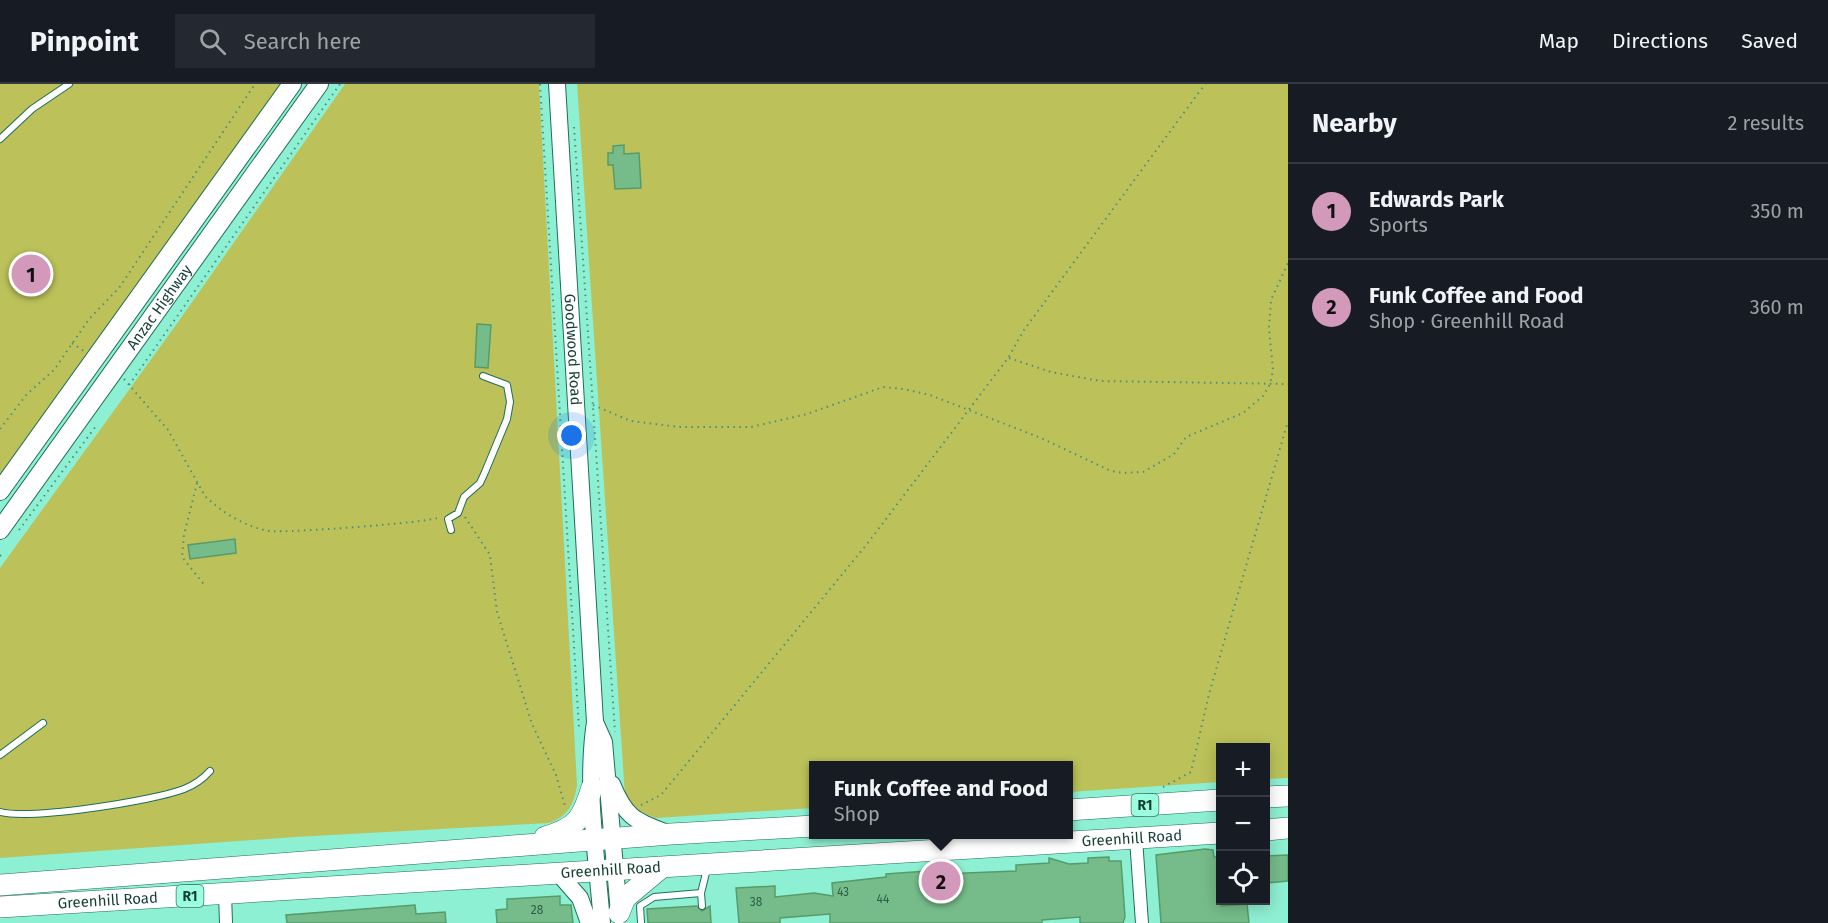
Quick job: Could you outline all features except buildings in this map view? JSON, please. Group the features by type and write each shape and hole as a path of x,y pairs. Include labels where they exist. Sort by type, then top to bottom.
{"highway":[{"path":"518,845 566,830 578,821 585,813 592,787"},
{"path":"1270,797 1288,796"},
{"name":"R1","path":"1076,809 1216,800"},
{"path":"1076,809 1109,816 1130,816 1139,820 1140,830 1136,839"},
{"name":"Greenhill Road","path":"0,885 518,845 809,826"},
{"path":"1270,830 1288,828"},
{"name":"Greenhill Road","path":"0,907 1216,833"},
{"path":"1073,838 1082,842"},
{"path":"315,861 341,867 370,865 378,868 380,885"},
{"path":"613,920 625,898 661,868"},
{"path":"86,878 87,888 95,891 125,889 147,898"}],"main road":[{"name":"Anzac Highway","path":"0,491 292,84"},
{"name":"Anzac Highway","path":"8,531 319,84"},
{"name":"Goodwood Road","path":"557,84 595,722 591,746 592,787 604,839"},
{"name":"Goodwood Road","path":"595,722 604,742 606,770 604,839 613,920"},
{"path":"606,770 628,815 639,823 671,834"},
{"path":"559,874 580,898 589,923"}],"street":[{"path":"1136,839 1142,923"},
{"path":"225,894 226,923"}],"lane":[{"path":"0,139 32,109 69,84"},
{"path":"451,530 448,519 458,513 464,497 480,483 507,419 510,402 507,385 483,376"},
{"path":"0,755 43,723"},
{"path":"0,812 38,813 120,804 183,789 204,779 210,771"},
{"path":"702,906 702,893 708,865"},
{"path":"641,923 640,906 654,897 702,893"}],"path":[{"path":"0,429 27,394 54,370 89,319 119,288 255,84"},
{"path":"129,385 340,84"},
{"path":"540,84 580,734"},
{"path":"639,808 661,795 867,544 1008,358 1024,330 1205,84"},
{"path":"574,120 615,739"},
{"path":"593,405 631,421 680,427 751,427 807,414 883,387 903,388 930,395 1041,438 1111,471 1143,472 1174,454 1186,437 1243,412 1263,396 1270,384 1273,370 1269,328 1271,300 1288,263"},
{"path":"72,343 87,354"},
{"path":"1008,358 1051,372 1100,381 1288,384"},
{"path":"125,380 168,430 197,483 213,505 249,525 270,531 437,519 449,512 458,513 466,519 490,555 494,604 532,724 556,775 563,805 572,815"},
{"path":"1156,791 1191,772 1209,694 1288,421"},
{"path":"8,531 96,426"},
{"path":"197,483 184,535 182,557 206,587"}],"green space":[{"path":"0,84 283,84 0,480"},
{"path":"345,84 539,84 577,785 572,804 561,817 549,823 295,837 0,858 0,568 176,325"},
{"path":"577,84 1288,84 1288,778 1270,779 1270,743 1216,743 1216,782 1073,792 1073,761 809,761 809,808 656,818 642,812 625,796"}],"place":[{"name":"Edwards Park","path":"31,274"},
{"name":"Funk Coffee and Food","path":"941,881"}]}
